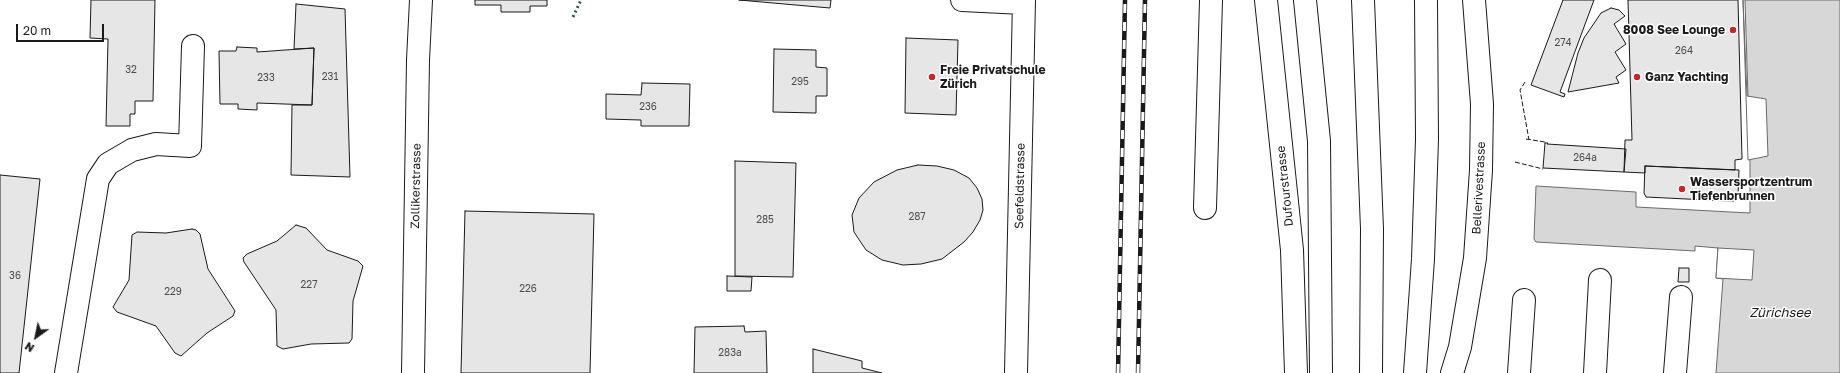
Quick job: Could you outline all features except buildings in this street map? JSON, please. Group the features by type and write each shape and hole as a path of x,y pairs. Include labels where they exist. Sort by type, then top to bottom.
{"main road":[{"name":"Zollikerstrasse","path":"413,373 418,68 421,0"},
{"path":"962,0 1023,2"},
{"path":"1205,208 1211,0"},
{"name":"Dufourstrasse","path":"1266,0 1292,250 1296,373"},
{"path":"1305,0 1318,141 1321,373"},
{"path":"1363,0 1372,229 1371,373"},
{"path":"1414,373 1424,259 1427,139 1426,0"},
{"name":"Bellerivestrasse","path":"1452,373 1460,347 1475,258 1481,170 1482,104 1474,0"},
{"name":"Seefeldstrasse","path":"1016,373 1023,2"},
{"path":"66,373 98,179 108,164 132,150 156,144 190,146 193,46"},
{"path":"1595,373 1600,280"},
{"path":"1675,373 1681,297"},
{"path":"1519,373 1524,300"}],"water":[{"name":"Zürichsee","path":"1745,0 1840,0 1840,373 1716,373 1723,279 1716,278 1718,248 1695,246 1695,251 1536,242 1534,239 1536,186 1636,192 1636,207 1750,213"}],"pier":[{"path":"1743,0 1747,96 1766,99 1768,156 1748,160"},
{"path":"1718,248 1754,250 1752,280 1716,278"}],"railway":[{"path":"1118,373 1125,0"},
{"path":"1138,373 1145,0"}],"hedge":[{"path":"573,17 581,0"}],"fence":[{"path":"1525,82 1520,90 1529,140"},
{"path":"1526,139 1545,142"},
{"path":"1515,162 1543,169"}],"place":[{"name":"8008 See Lounge","path":"1733,30"},
{"name":"Freie Privatschule Zürich","path":"932,77"},
{"name":"Ganz Yachting","path":"1637,77"},
{"name":"Wassersportzentrum Tiefenbrunnen","path":"1682,189"}]}
